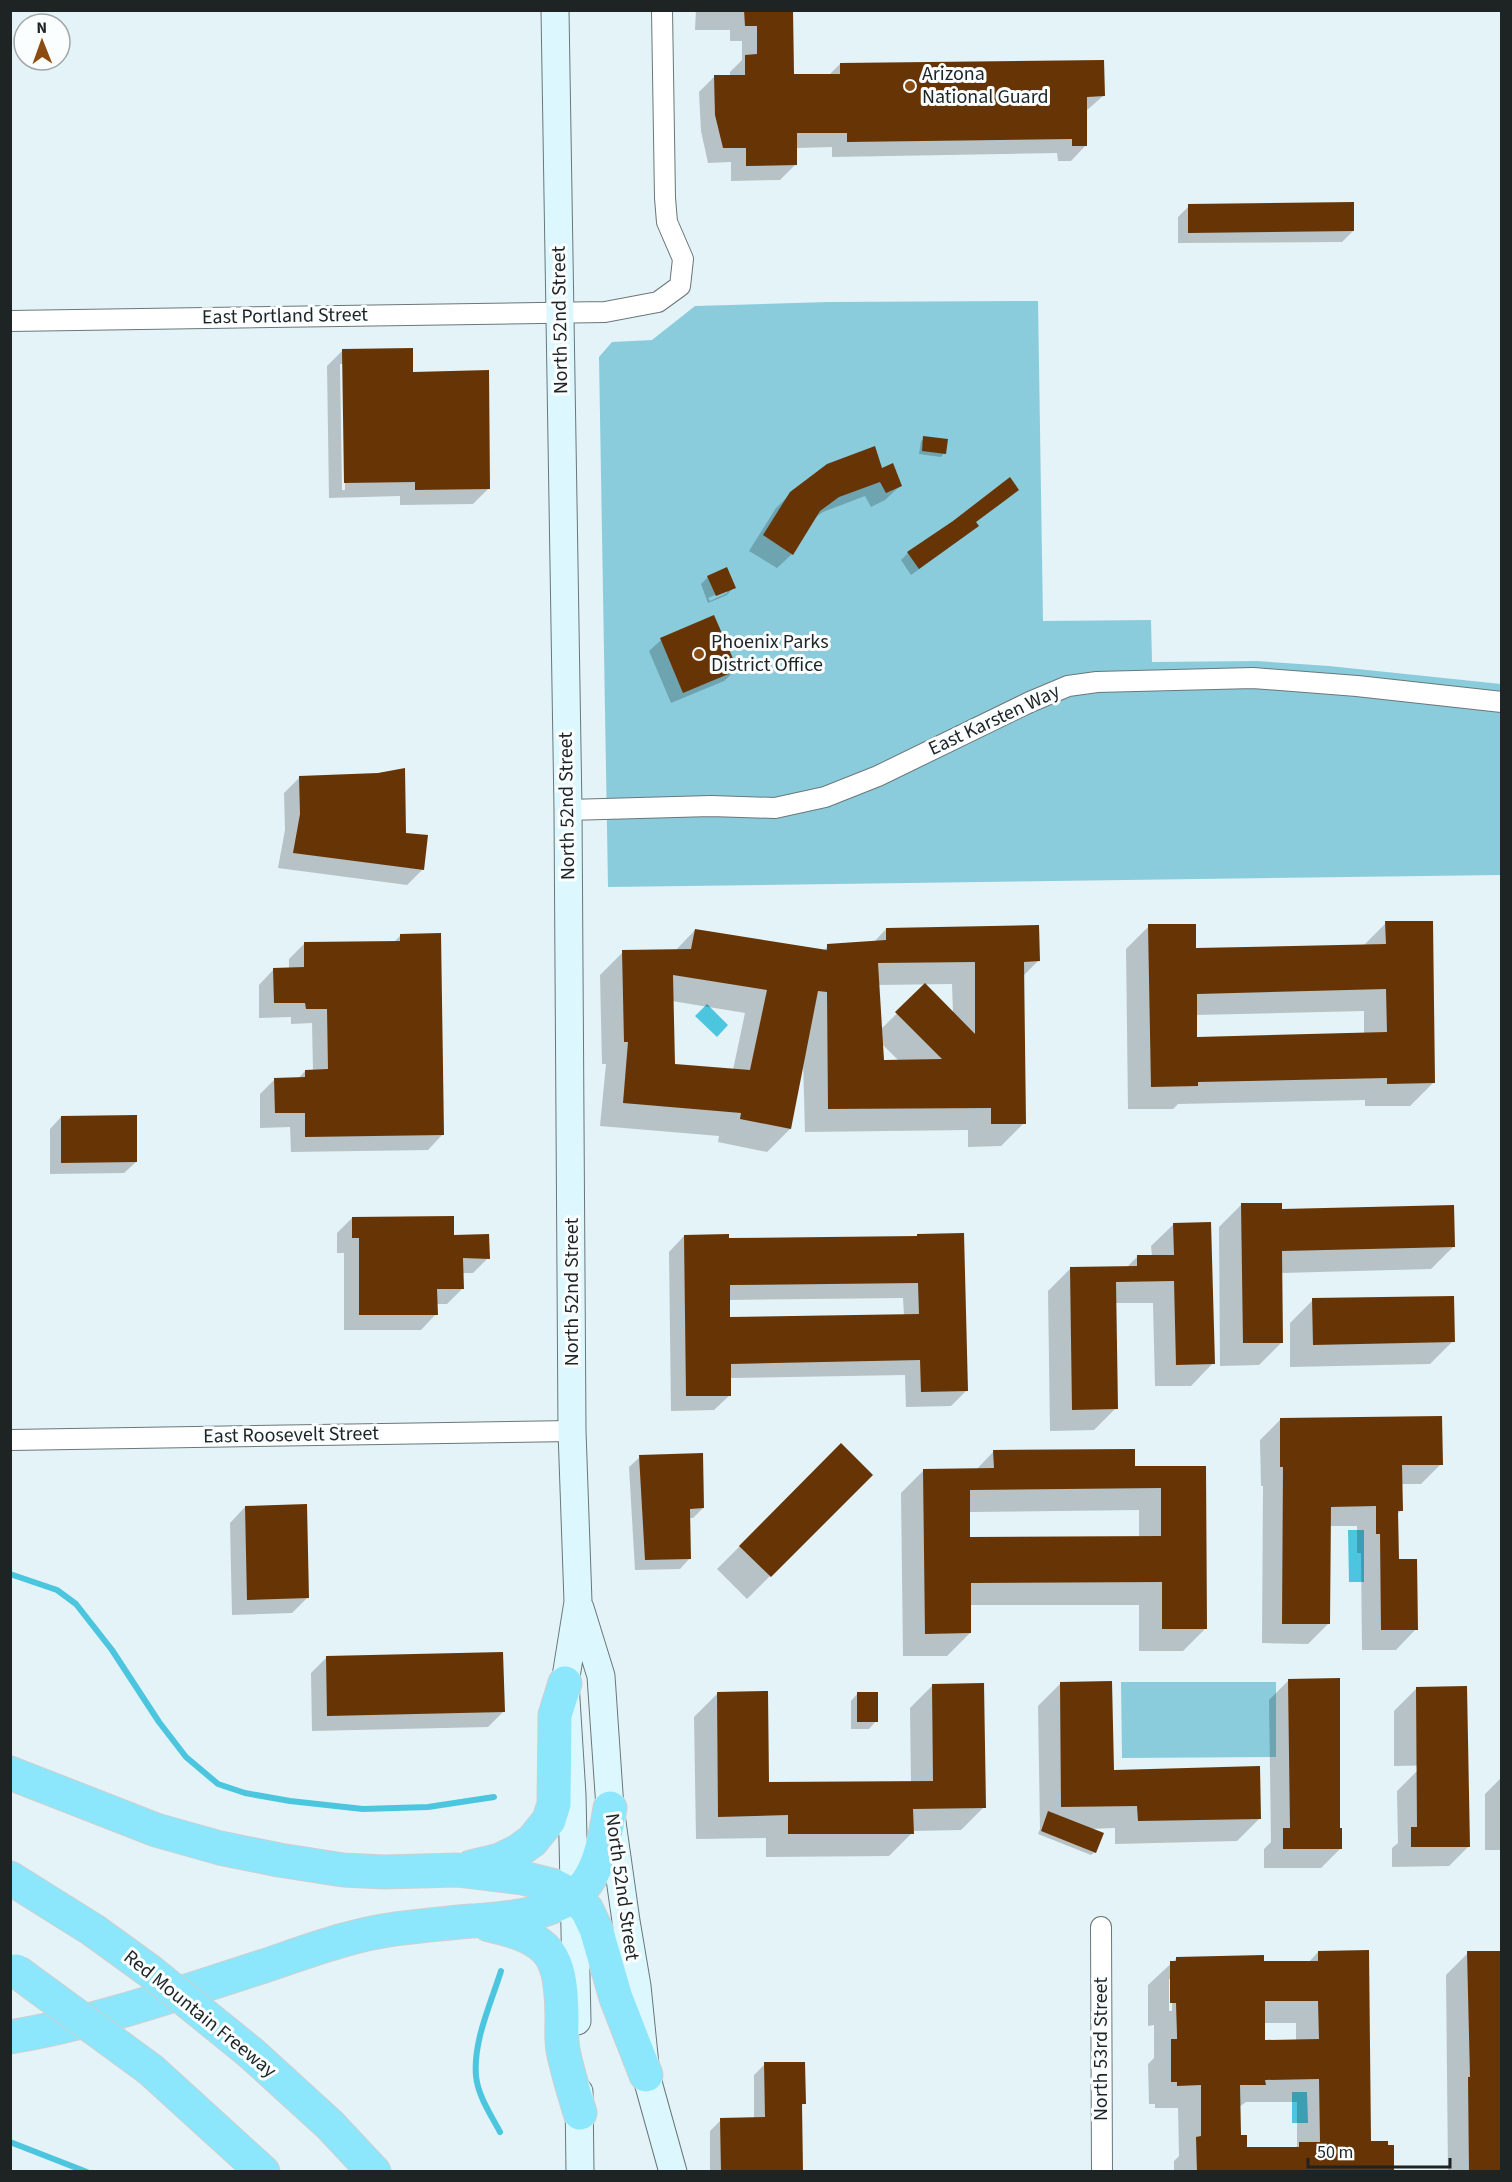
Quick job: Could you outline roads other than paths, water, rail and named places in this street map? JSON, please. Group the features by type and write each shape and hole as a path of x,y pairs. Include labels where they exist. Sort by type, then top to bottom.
{"highway":[{"path":"457,1870 500,1860 518,1851 532,1841 549,1820 555,1804 555,1715 565,1683"},
{"path":"10,1773 156,1830 220,1848 343,1870 384,1872 457,1870 523,1878 555,1886 574,1896 587,1910 596,1929 616,1998 646,2075"},
{"path":"10,2037 62,2027 323,1947 392,1930 517,1918 555,1906 574,1896 584,1886 602,1854 610,1808"},
{"name":"Red Mountain Freeway","path":"10,1878 93,1929 151,1972 251,2053 330,2125 374,2172"},
{"path":"470,1921 522,1934 535,1940 554,1959 561,1986 563,2049 580,2113"},
{"path":"13,1969 150,2070 263,2172"}],"main road":[{"name":"North 52nd Street","path":"555,10 568,810 573,1431 578,1602 565,1683 572,1795 580,2172"},
{"name":"North 52nd Street","path":"578,1602 601,1676 610,1808 637,1986 646,2075 673,2172"}],"street":[{"name":"East Portland Street","path":"10,321 605,312 658,302 680,286 683,259 668,222 665,198 662,10"},
{"name":"East Karsten Way","path":"568,810 711,806 775,808 825,797 878,776 1030,702 1068,686 1097,682 1253,678 1502,702"},
{"name":"East Roosevelt Street","path":"10,1440 573,1431"},
{"name":"North 53rd Street","path":"1101,1927 1101,2172"}],"waterway":[{"path":"10,1574 57,1590 76,1604 112,1650 159,1722 186,1757 218,1784 245,1793 290,1801 363,1809 428,1807 494,1797"},
{"path":"500,2132 479,2091 476,2063 480,2036 501,1971"},
{"path":"10,2142 87,2172"}],"place":[{"name":"Arizona National Guard","path":"910,86"},
{"name":"Phoenix Parks District Office","path":"699,654"}]}
